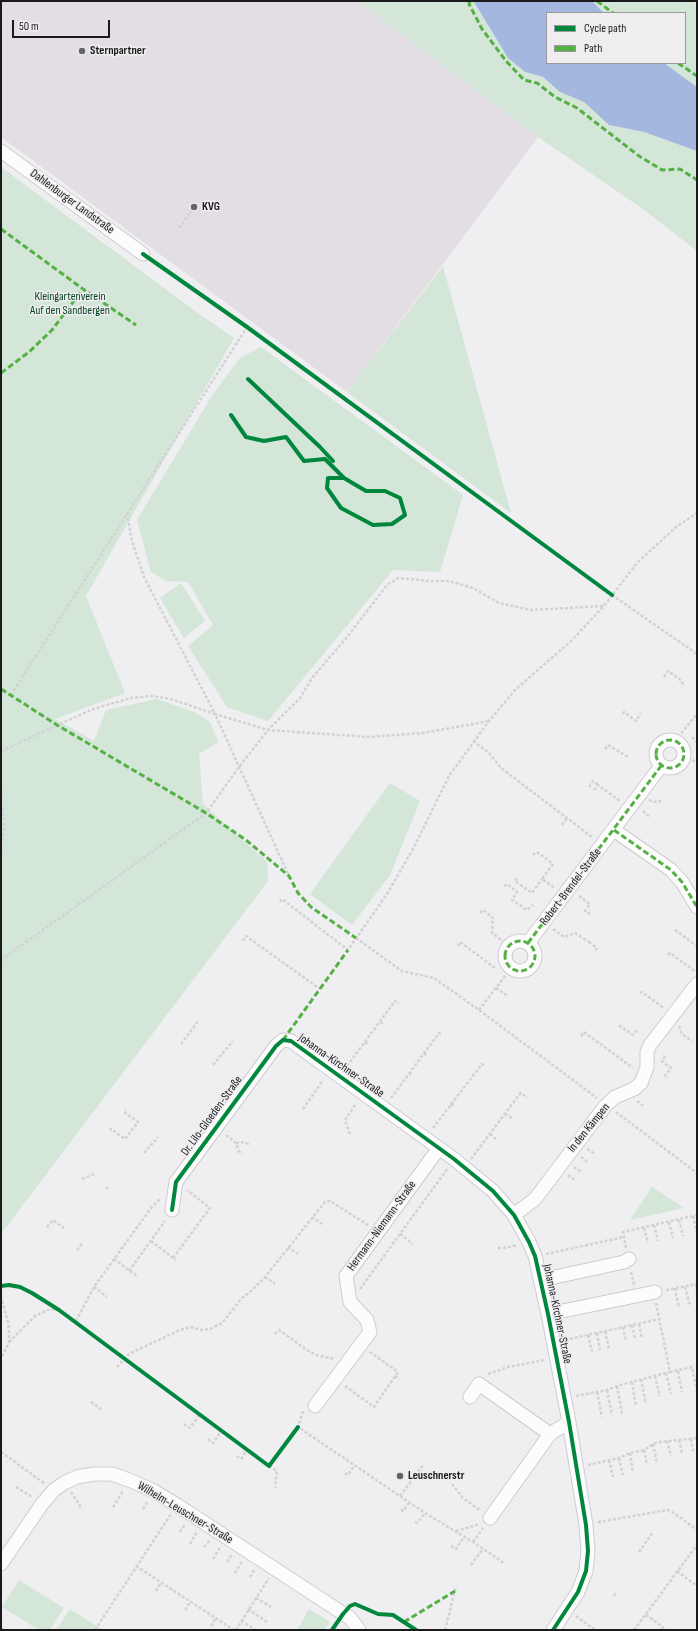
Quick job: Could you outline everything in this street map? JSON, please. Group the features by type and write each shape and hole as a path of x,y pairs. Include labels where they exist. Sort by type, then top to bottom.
{"street":[{"name":"Dahlenburger Landstraße","path":"1,150 143,254"},
{"path":"665,741 675,741 682,746 689,758 676,768 668,769 661,766 656,760 655,752 658,745 665,741"},
{"name":"Robert-Brendel-Straße","path":"528,943 568,892 661,766"},
{"path":"614,830 671,870 682,882 697,907"},
{"path":"522,941 528,943 533,949 535,955 534,962 529,968 522,971 511,968 506,960 506,950 515,942 522,941"},
{"path":"644,1076 647,1067 647,1052 650,1045 697,984"},
{"name":"Johanna-Kirchner-Straße","path":"283,1040 291,1041 465,1167 493,1191 514,1215 529,1242 541,1280 569,1422 586,1525 588,1551 586,1571 578,1592 553,1630"},
{"name":"Dr. Lilo-Gloeden-Straße","path":"172,1210 176,1182 276,1046 283,1040"},
{"name":"In den Kämpen","path":"514,1215 534,1198 606,1104 615,1097 634,1089 641,1083 644,1076"},
{"name":"Hermann-Niemann-Straße","path":"350,1302 346,1276 439,1148"},
{"path":"541,1280 624,1262 629,1259"},
{"path":"548,1314 654,1292"},
{"path":"315,1406 370,1332 367,1320 350,1302"},
{"path":"470,1397 480,1384 550,1434"},
{"path":"490,1518 550,1434 569,1422"},
{"name":"Wilhelm-Leuschner-Straße","path":"1,1564 42,1504 59,1487 77,1477 94,1474 112,1474 154,1491 350,1618 360,1630"}],"path":[{"path":"179,228 194,207"},
{"path":"11,695 247,327"},
{"path":"127,513 132,541 144,577 215,714 289,876"},
{"path":"280,902 282,899 316,927 348,950 387,894 413,849 449,776 489,721 516,689 570,642 604,606 637,563 676,528 697,514"},
{"path":"1,960 206,813 268,730 300,698 312,678 348,636 387,585 398,578 428,581 449,581 473,588 499,603 531,610 604,606"},
{"path":"612,595 697,654"},
{"path":"664,677 668,671 682,681 682,687"},
{"path":"1,751 93,709 131,698 151,696 171,699 268,730 368,737 423,733 489,721"},
{"path":"623,714 624,712 636,721 641,713"},
{"path":"675,741 697,714"},
{"path":"692,737 697,742"},
{"path":"473,741 488,752 501,768 603,845"},
{"path":"605,749 608,745 628,757"},
{"path":"589,787 593,781 630,808"},
{"path":"594,790 598,785"},
{"path":"1,788 4,827 1,856"},
{"path":"562,825 567,818"},
{"path":"517,878 516,881 532,893 553,864 537,852 533,856"},
{"path":"542,879 590,904 585,911 590,914"},
{"path":"504,886 507,884 517,892 512,900 527,910 533,905"},
{"path":"480,913 483,910 493,918 492,933 509,946"},
{"path":"544,923 564,937 575,932 588,943 597,948 596,950"},
{"path":"675,930 697,946"},
{"path":"243,941 246,936 320,989"},
{"path":"356,938 402,971 434,978 606,1104 697,1173"},
{"path":"458,946 460,942 495,968"},
{"path":"668,955 670,953 697,972"},
{"path":"284,970 287,965"},
{"path":"479,1010 511,968"},
{"path":"496,988 508,996"},
{"path":"640,993 642,992 673,1015 682,1034 692,1041"},
{"path":"303,1109 365,1042 395,1001 399,1004"},
{"path":"181,1044 198,1020"},
{"path":"380,1022 384,1024"},
{"path":"619,1027 620,1026 633,1035 637,1030"},
{"path":"581,1036 584,1032 644,1076"},
{"path":"383,1108 439,1033 442,1035"},
{"path":"213,1066 233,1040"},
{"path":"365,1042 369,1045"},
{"path":"600,1049 603,1046"},
{"path":"424,1053 427,1056"},
{"path":"665,1056 662,1061 671,1068 665,1076 668,1078"},
{"path":"426,1138 482,1064 484,1066"},
{"path":"409,1073 412,1076"},
{"path":"466,1084 469,1087"},
{"path":"465,1167 519,1095 521,1093 528,1098"},
{"path":"350,1134 345,1120 363,1094"},
{"path":"451,1104 455,1107"},
{"path":"110,1131 111,1129 124,1139 138,1122 124,1112 126,1110"},
{"path":"505,1114 512,1118"},
{"path":"490,1134 496,1139"},
{"path":"144,1153 158,1137"},
{"path":"242,1152 239,1152 236,1143 245,1142 248,1144 247,1145"},
{"path":"350,1302 454,1159"},
{"path":"82,1178 94,1174"},
{"path":"151,1241 174,1259 210,1208 176,1182"},
{"path":"106,1189 109,1186"},
{"path":"117,1367 129,1354 180,1330 191,1327 200,1330 222,1323 242,1298 264,1277 324,1202 330,1201 378,1232"},
{"path":"76,1322 94,1287 151,1208"},
{"path":"129,1271 172,1210"},
{"path":"693,1216 697,1232"},
{"path":"534,1256 624,1237 623,1232 697,1216"},
{"path":"312,1217 322,1224"},
{"path":"47,1227 53,1220 65,1229"},
{"path":"679,1220 683,1236"},
{"path":"669,1222 673,1238"},
{"path":"654,1225 658,1241"},
{"path":"196,1227 200,1229"},
{"path":"644,1228 648,1243"},
{"path":"400,1234 413,1244"},
{"path":"77,1250 83,1242"},
{"path":"498,1248 529,1242"},
{"path":"288,1247 298,1254"},
{"path":"114,1259 137,1276"},
{"path":"264,1277 275,1284"},
{"path":"670,1372 654,1292 696,1284 697,1292"},
{"path":"685,1286 690,1306"},
{"path":"94,1287 107,1297"},
{"path":"675,1288 679,1308"},
{"path":"1,1296 8,1322 8,1343"},
{"path":"1,1358 8,1343 35,1316 50,1309 59,1310"},
{"path":"553,1342 659,1319"},
{"path":"639,1324 642,1338"},
{"path":"632,1325 634,1339"},
{"path":"623,1327 626,1341"},
{"path":"275,1334 279,1330 316,1355 334,1358 337,1361"},
{"path":"605,1331 609,1349"},
{"path":"597,1333 600,1350"},
{"path":"588,1335 592,1352"},
{"path":"335,1379 374,1407 398,1372 360,1345"},
{"path":"304,1354 307,1350"},
{"path":"480,1384 487,1375 508,1367 556,1359"},
{"path":"564,1398 606,1390 641,1379 697,1366"},
{"path":"692,1367 697,1391"},
{"path":"678,1370 682,1392"},
{"path":"666,1373 671,1394"},
{"path":"395,1376 400,1379"},
{"path":"655,1376 660,1396"},
{"path":"641,1379 646,1404"},
{"path":"632,1382 636,1406"},
{"path":"616,1386 622,1414"},
{"path":"606,1390 612,1416"},
{"path":"597,1392 602,1417"},
{"path":"358,1401 361,1398"},
{"path":"91,1402 102,1410"},
{"path":"376,1403 381,1406"},
{"path":"184,1424 190,1428 200,1414"},
{"path":"298,1427 409,1503 456,1531 504,1563"},
{"path":"208,1439 213,1443 222,1430"},
{"path":"576,1468 619,1458 630,1453 644,1450 653,1444 697,1438"},
{"path":"691,1439 693,1451"},
{"path":"679,1440 682,1453"},
{"path":"667,1441 671,1456"},
{"path":"653,1444 657,1463"},
{"path":"237,1456 241,1459 248,1450"},
{"path":"644,1450 647,1465"},
{"path":"1,1452 59,1487 82,1509"},
{"path":"630,1453 633,1473"},
{"path":"619,1458 623,1475"},
{"path":"609,1460 613,1477"},
{"path":"400,1496 424,1464"},
{"path":"269,1466 277,1471 275,1488"},
{"path":"345,1473 348,1475 354,1466"},
{"path":"113,1507 130,1480"},
{"path":"452,1484 463,1498 490,1518"},
{"path":"16,1487 42,1504"},
{"path":"401,1509 403,1511 409,1503"},
{"path":"95,1630 177,1506"},
{"path":"586,1525 668,1510 697,1530"},
{"path":"415,1522 417,1523 425,1513"},
{"path":"456,1531 476,1526 490,1518"},
{"path":"473,1542 490,1518"},
{"path":"639,1552 653,1532"},
{"path":"451,1546 456,1549 464,1537"},
{"path":"634,1630 697,1545"},
{"path":"471,1565 483,1549"},
{"path":"136,1566 235,1630 274,1569"},
{"path":"677,1572 697,1585 693,1589"},
{"path":"156,1591 161,1583"},
{"path":"445,1630 456,1586"},
{"path":"614,1596 616,1592"},
{"path":"256,1598 271,1607"},
{"path":"185,1610 191,1601"},
{"path":"248,1609 267,1622"},
{"path":"567,1610 594,1630"},
{"path":"646,1614 663,1627 661,1630"},
{"path":"211,1626 216,1618"},
{"path":"241,1621 256,1630"},
{"path":"1,1628 5,1630"}],"shaded area":[{"path":"1,1 358,1 538,137 347,392 1,137"}],"green space":[{"path":"358,1 475,1 474,2 508,58 525,72 543,77 560,92 584,102 609,125 644,132 697,151 697,251 643,209 538,137"},
{"path":"592,1 692,1 697,5 697,87 665,64 686,64 686,12 603,12"},
{"name":"Kleingartenverein Auf den Sandbergen","path":"1,167 195,311 234,338 86,596 125,693 55,719 94,741 106,710 157,699 194,712 210,722 218,742 199,754 203,804 267,862 268,881 1,1234"},
{"path":"443,266 511,513 347,392"},
{"path":"261,347 463,495 440,572 393,570 268,721 227,707 188,646 213,625 188,582 166,581 151,572 137,520 213,394 240,358"},
{"path":"181,583 205,621 184,638 160,598"},
{"path":"390,783 420,801 390,875 352,925 310,894"},
{"path":"652,1187 684,1208 630,1220"},
{"path":"19,1580 64,1608 50,1630 39,1630 2,1607"},
{"path":"70,1609 103,1630 56,1630"},
{"path":"309,1609 330,1622 324,1630 297,1630"}],"water":[{"path":"592,1 603,12 546,12 546,64 665,64 697,87 697,151 644,132 609,125 584,102 560,92 543,77 525,72 508,58 474,2"}],"marked path":[{"path":"470,1 469,4 482,29 506,61 524,80 537,83 555,97 577,108 639,156 662,170 680,169 697,180"},
{"path":"597,1 612,12"},
{"path":"679,64 697,76"},
{"path":"1,229 83,289 136,325"},
{"path":"1,373 29,352 52,330 83,289"},
{"path":"1,689 57,725 206,813 246,840 289,876 298,893 311,907 356,938"},
{"path":"670,740 680,744 684,754 680,764 670,768 660,764 656,754 660,744 670,740"},
{"path":"528,943 661,766"},
{"path":"614,830 671,870 682,882 697,907"},
{"path":"520,941 526,942 534,950 535,956 534,962 526,970 520,971 514,970 506,962 505,956 506,950 514,942 520,941"},
{"path":"283,1040 348,950"},
{"path":"404,1622 455,1591"}],"cycle path":[{"path":"143,254 247,327 612,595"},
{"path":"248,379 333,461"},
{"path":"231,415 246,437 264,441 286,437 304,461 325,459 344,478 366,491 385,491 400,498 405,515 392,524 373,525 341,508 327,488 328,478 344,478"},
{"path":"172,1210 176,1182 276,1046 283,1040 291,1041 454,1159 493,1191 514,1215 535,1256 569,1422 586,1525 588,1551 586,1571 578,1592 553,1630"},
{"path":"1,1286 9,1285 20,1287 59,1310 269,1466 298,1427"},
{"path":"332,1630 350,1606 355,1604 378,1614 393,1615 416,1630"}],"place":[{"name":"Sternpartner","path":"82,51"},
{"name":"KVG","path":"194,207"},
{"name":"Leuschnerstr","path":"400,1476"}]}
